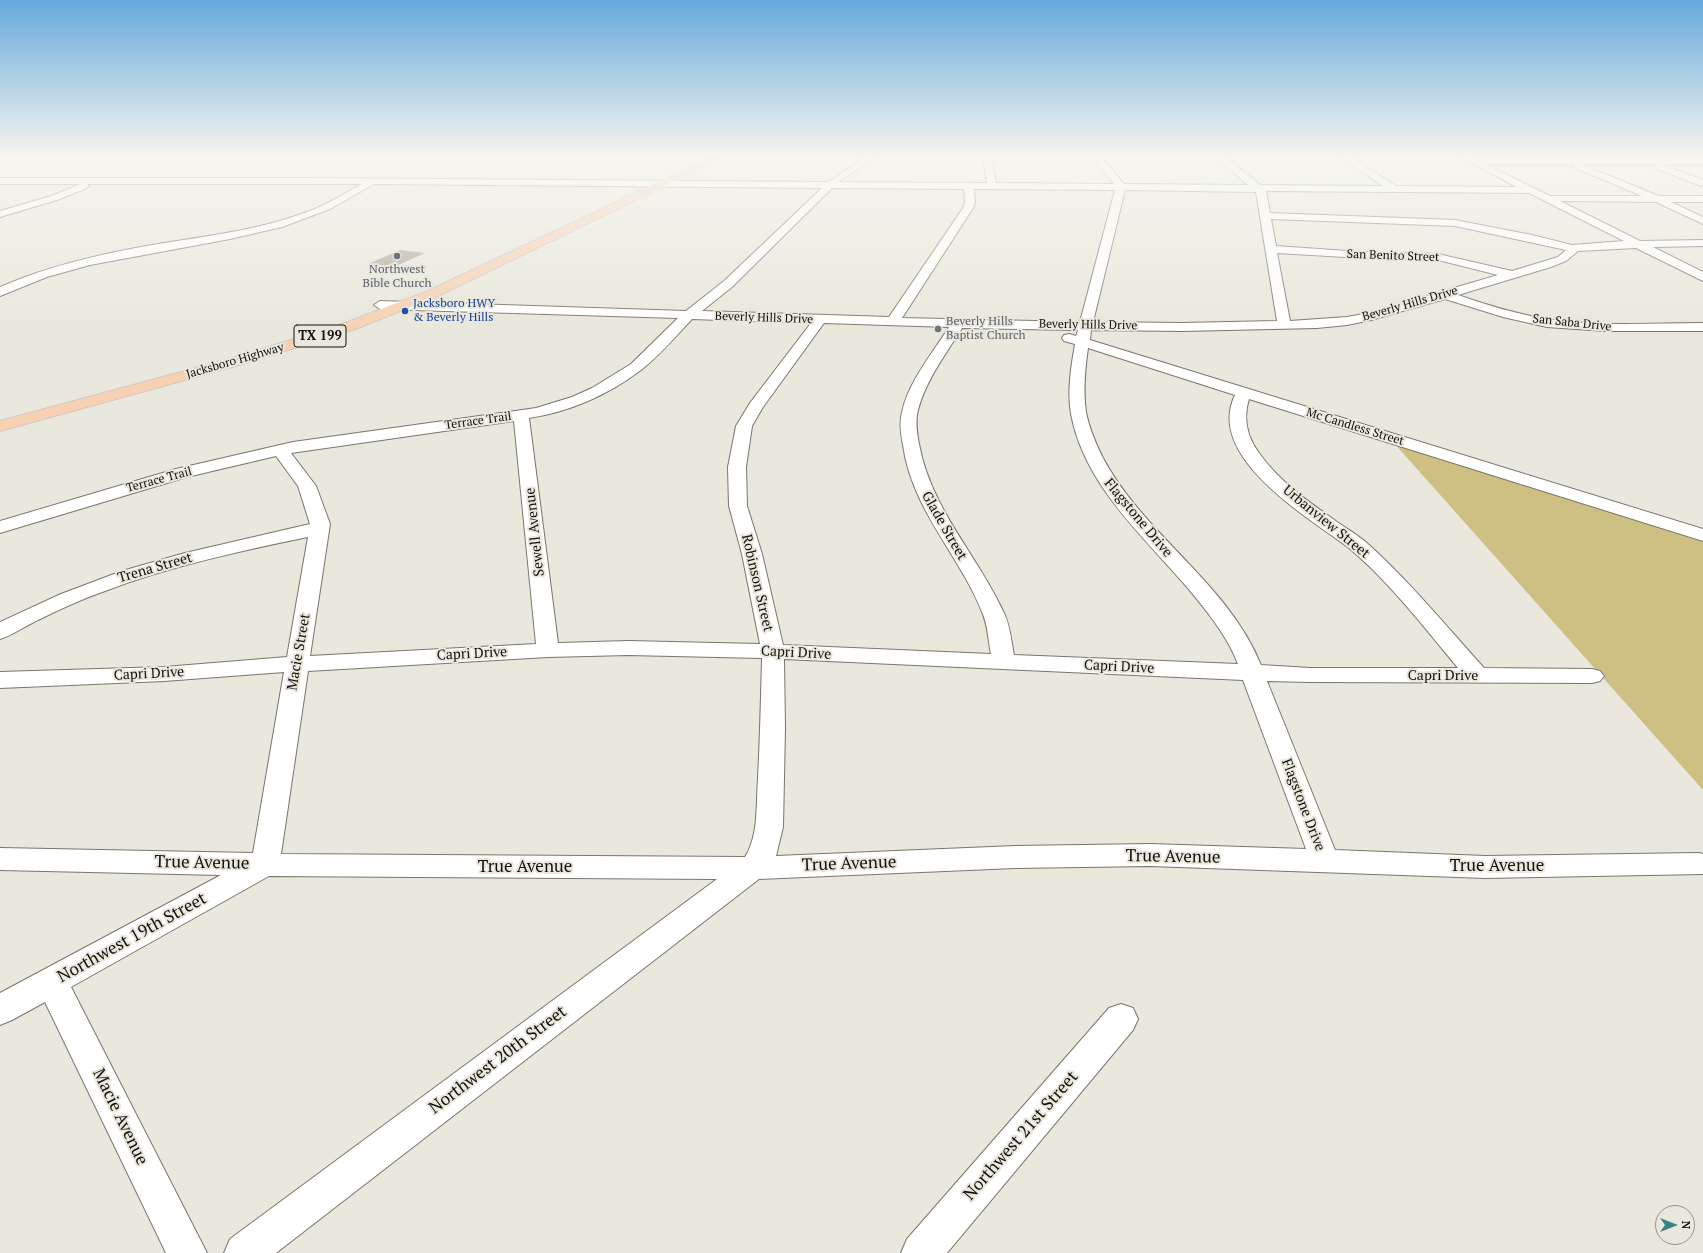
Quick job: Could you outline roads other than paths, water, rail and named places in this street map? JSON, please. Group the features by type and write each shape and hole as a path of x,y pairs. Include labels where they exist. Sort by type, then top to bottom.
{"main road":[{"name":"Jacksboro Highway","path":"0,414 306,331 380,305 583,213"},
{"name":"Jacksboro Highway","path":"0,426 273,351 350,326 404,306 602,213"},
{"path":"533,236 549,239"}],"street":[{"path":"0,292 60,270 115,255 230,235 280,224 309,213"},
{"name":"Terrace Trail","path":"0,527 182,473 280,450 521,415 562,405 596,391 636,367 689,315 728,284 801,213"},
{"path":"893,322 964,213"},
{"name":"Flagstone Drive","path":"1115,213 1083,333 1076,381 1077,408 1085,438 1093,458 1109,485 1210,601 1236,638 1247,659 1325,861"},
{"path":"1576,213 1703,278"},
{"path":"1688,213 1703,221"},
{"path":"1284,324 1267,216 1455,223 1532,238 1572,248 1636,244 1703,243"},
{"name":"Beverly Hills Drive","path":"1083,333 1182,327 1347,321 1412,304 1562,259 1574,250 1572,248"},
{"name":"San Benito Street","path":"1272,249 1362,255 1438,257 1512,275"},
{"name":"San Saba Drive","path":"1444,294 1487,308 1546,322 1587,327 1703,327"},
{"name":"Beverly Hills Drive","path":"380,305 1005,325"},
{"name":"Robinson Street","path":"752,868 764,851 769,827 773,728 773,652 752,554 738,506 737,467 744,426 756,406 820,320"},
{"name":"Glade Street","path":"958,324 921,384 910,410 908,422 911,457 925,497 972,573 993,612 1004,662"},
{"name":"Mc Candless Street","path":"1005,325 1083,333 1244,392 1703,535"},
{"name":"Urbanview Street","path":"1244,392 1236,411 1237,418 1240,432 1246,446 1256,461 1293,497 1321,520 1361,548 1406,594 1478,676"},
{"name":"Sewell Avenue","path":"521,415 548,650"},
{"name":"Macie Street","path":"265,865 296,664 309,596 320,524 307,486 280,450"},
{"name":"Trena Street","path":"0,632 42,609 132,573 243,544 319,529"},
{"name":"Capri Drive","path":"0,680 164,674 296,664 548,650 628,648 773,652 1318,676 1592,676"},
{"name":"True Avenue","path":"0,859 265,865 752,868 1015,857 1150,855 1485,867 1699,864"},
{"name":"Northwest 19th Street","path":"0,1010 265,865"},
{"name":"Northwest 20th Street","path":"244,1253 752,868"},
{"name":"Macie Avenue","path":"52,982 187,1253"},
{"name":"Northwest 21st Street","path":"921,1253 1121,1019"}],"place":[{"name":"Northwest Bible Church","path":"397,256"},
{"name":"Jacksboro HWY & Beverly Hills","path":"405,311"},
{"name":"Beverly Hills Baptist Church","path":"938,329"}]}
